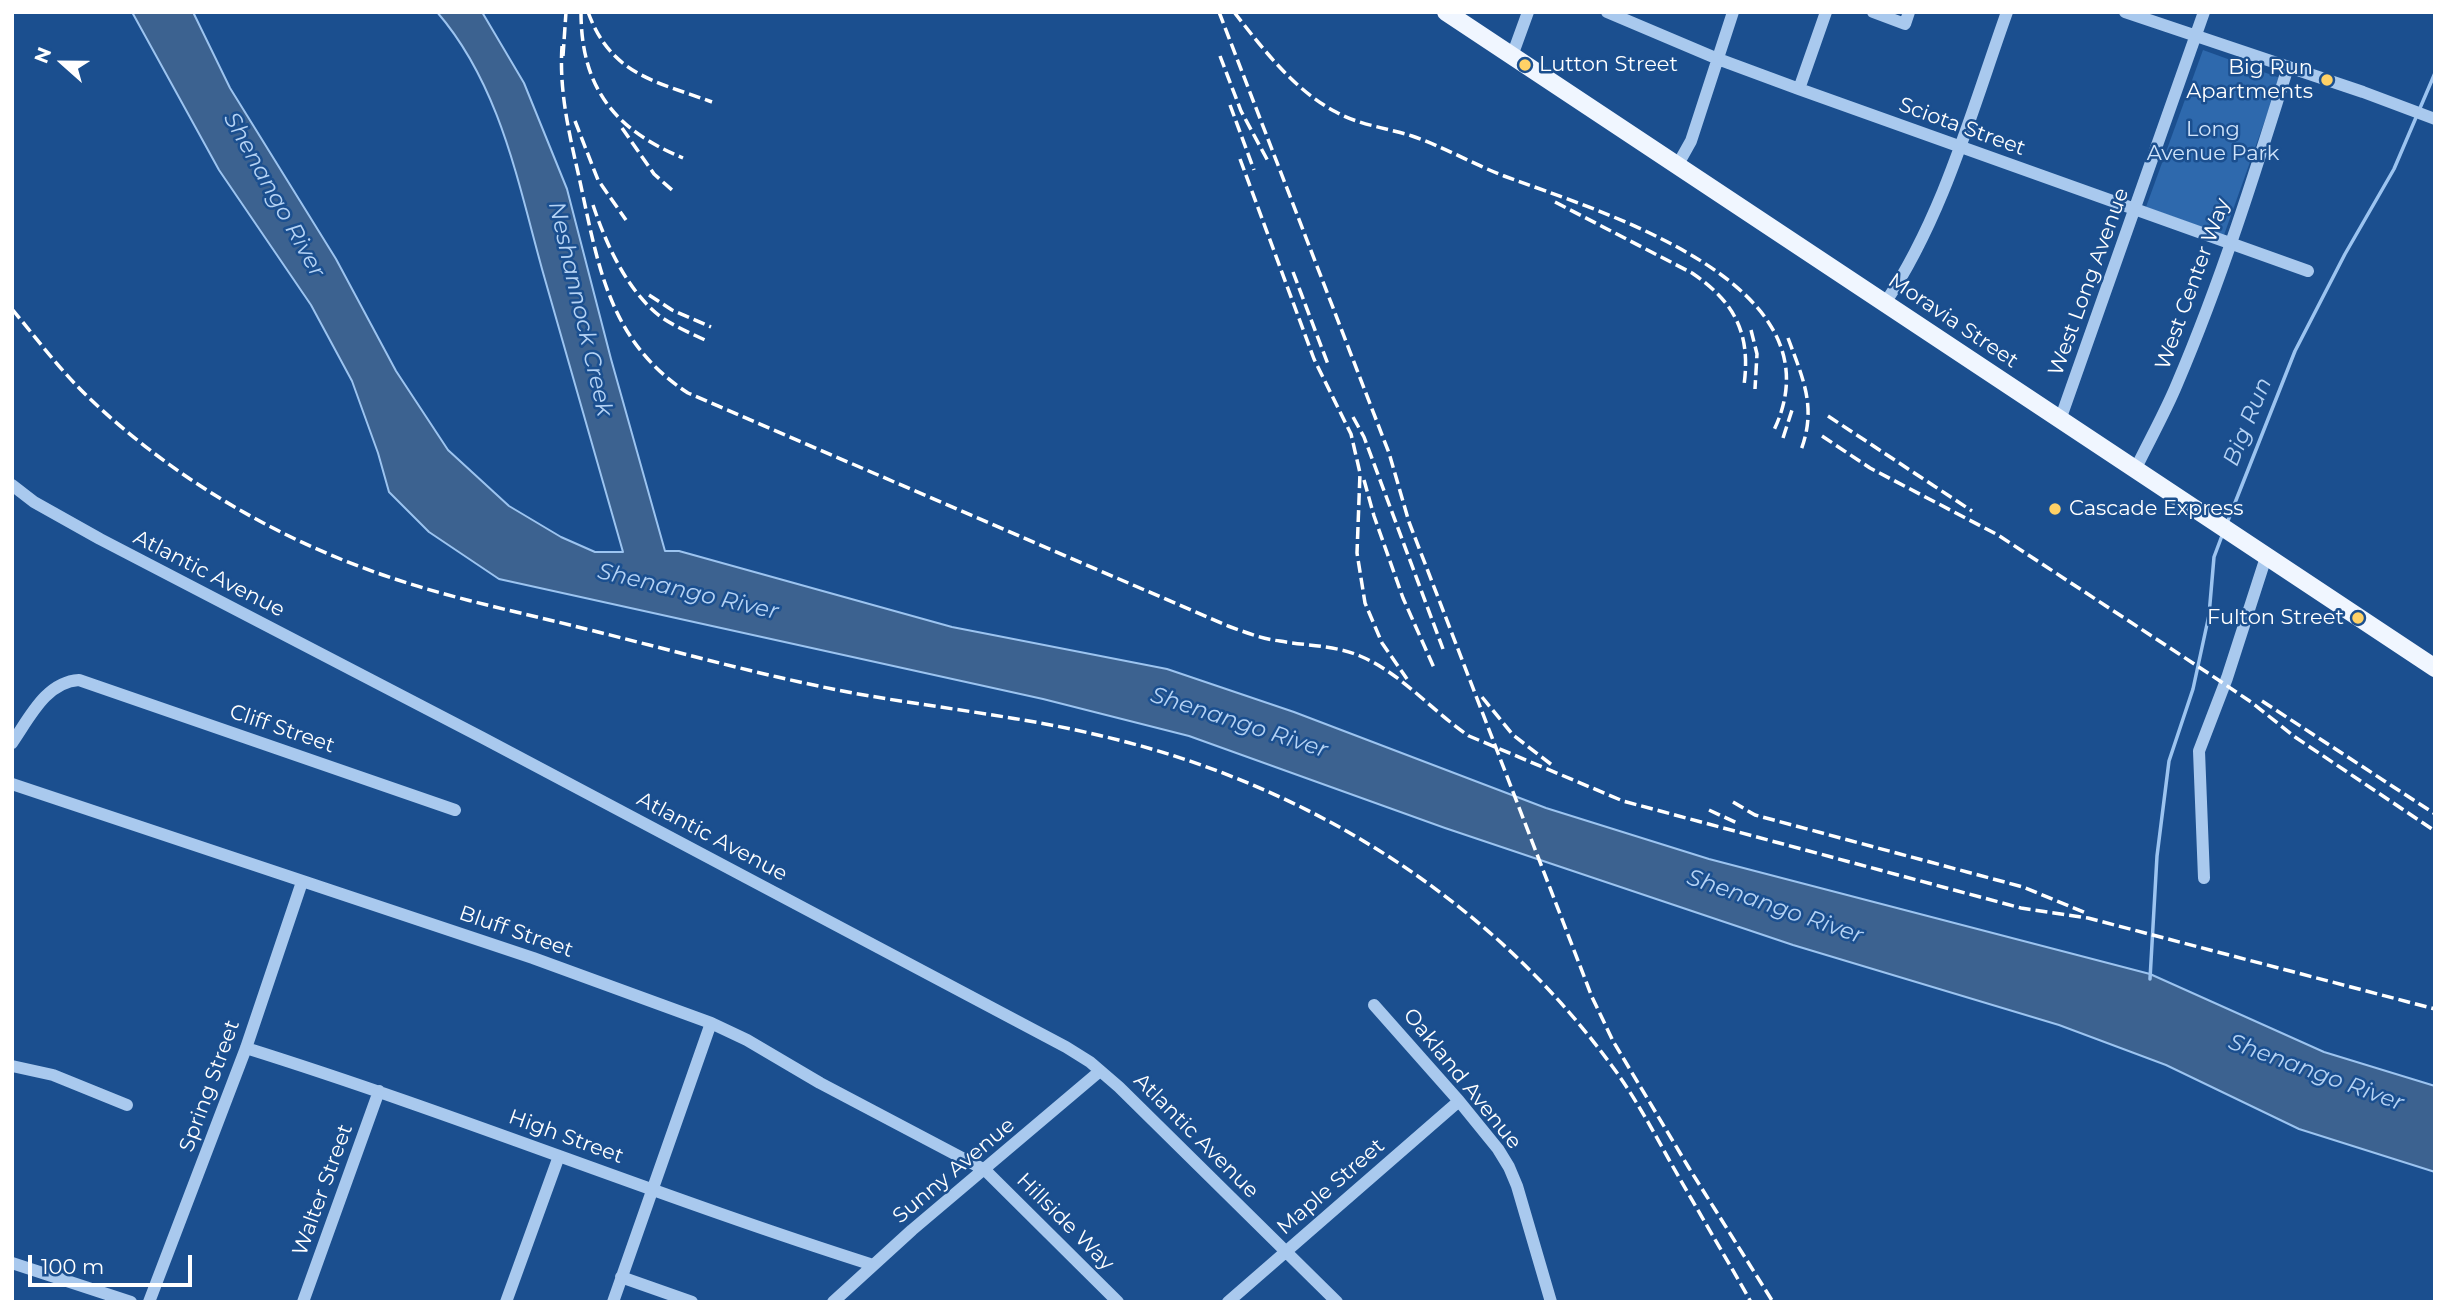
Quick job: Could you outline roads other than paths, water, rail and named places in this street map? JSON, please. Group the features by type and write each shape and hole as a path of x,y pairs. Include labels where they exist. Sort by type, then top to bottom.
{"main road":[{"name":"Moravia Street","path":"1446,12 2435,668"}],"street":[{"path":"1512,56 1528,12"},
{"name":"Sciota Street","path":"1606,12 1718,59 1799,89 2308,271"},
{"path":"1677,166 1691,141 1733,12"},
{"path":"1799,89 1826,12"},
{"path":"1873,12 1905,24 1909,12"},
{"path":"1885,303 1928,227 2007,12"},
{"path":"2125,12 2363,92 2386,103 2434,119"},
{"name":"West Long Avenue","path":"2060,420 2204,12"},
{"name":"West Center Way","path":"2135,470 2189,356 2288,67"},
{"name":"Atlantic Avenue","path":"12,485 34,502 100,540 483,738 1066,1047 1100,1070 1337,1302"},
{"path":"2204,878 2199,751 2227,678 2266,557"},
{"path":"2413,654 2435,654"},
{"name":"Cliff Street","path":"12,743 50,691 59,684 79,680 455,810"},
{"name":"Bluff Street","path":"12,784 520,954 711,1023 985,1170"},
{"name":"Spring Street","path":"149,1302 246,1048 302,882"},
{"name":"Oakland Avenue","path":"1374,1004 1498,1149 1517,1186 1551,1302"},
{"path":"613,1302 711,1023"},
{"name":"High Street","path":"246,1048 379,1091 873,1265"},
{"path":"12,1066 53,1075 127,1105"},
{"name":"Sunny Avenue","path":"833,1302 1100,1070"},
{"name":"Walter Street","path":"303,1302 379,1091"},
{"name":"Maple Street","path":"1227,1302 1459,1101"},
{"path":"506,1302 559,1156"},
{"name":"Hillside Way","path":"985,1170 1118,1302"},
{"path":"12,1263 131,1302"},
{"path":"621,1277 692,1302"}],"water":[{"path":"132,12 193,12 230,88 336,259 396,371 448,450 509,506 561,537 595,552 623,552 505,137 477,72 459,41 437,12 482,12 524,83 567,189 665,551 679,551 952,627 1167,669 1294,712 1546,808 1709,859 2150,974 2324,1052 2435,1086 2435,1172 2299,1129 2166,1065 2059,1025 1793,945 1445,828 1189,736 1043,699 499,579 429,532 389,492 352,381 311,305 219,170"}],"waterway":[{"name":"Big Run","path":"2227,523 2295,351 2345,254 2394,169 2435,73"},
{"name":"Big Run","path":"2150,979 2157,856 2169,761 2193,689 2209,615 2214,557 2223,533"}],"railway":[{"path":"563,56 566,12"},
{"path":"581,12 587,63 606,103 638,134 683,158"},
{"path":"588,12 609,50 622,63 654,81 712,102"},
{"path":"1219,12 1389,453 1409,522 1592,997 1613,1041 1773,1302"},
{"path":"1234,12 1293,80 1336,112 1424,140 1492,171 1597,210 1651,233 1702,261 1745,295 1775,333 1786,378 1774,430"},
{"path":"562,46 563,96 568,128 593,240 611,298 623,325 640,350 661,372 688,393 1228,626 1267,639 1330,648 1360,656 1403,682 1469,736 1623,801 2021,908 2088,918 2435,1009"},
{"path":"1220,56 1241,111 1269,163"},
{"path":"1230,105 1254,170"},
{"path":"575,121 598,180 626,220"},
{"path":"622,128 654,174 672,190"},
{"path":"1240,159 1314,359 1351,434 1360,473 1357,553 1365,603 1382,643 1407,679"},
{"path":"1555,202 1692,273 1707,284 1737,321 1745,350 1744,385"},
{"path":"593,205 611,251 638,294 661,317 705,340"},
{"path":"1293,272 1329,367"},
{"path":"649,295 672,310 711,327"},
{"path":"12,309 78,387 154,453 226,502 263,523 342,560 459,598 786,679 1102,736 1198,764 1244,781 1334,824 1377,849 1459,907 1501,943 1560,1001 1612,1066 1644,1114 1751,1302"},
{"path":"1751,330 1757,354 1755,389"},
{"path":"1788,338 1803,380 1808,406 1806,435 1801,450"},
{"path":"1783,438 1793,407"},
{"path":"1828,416 1972,511"},
{"path":"1353,417 1364,437 1443,649"},
{"path":"1822,436 1870,468 1998,535 2251,702 2295,737 2435,831"},
{"path":"1364,480 1403,598 1435,670"},
{"path":"1482,697 1513,735 1552,765"},
{"path":"2262,701 2435,814"},
{"path":"1733,802 1755,815 2023,887 2086,913"},
{"path":"1709,810 1737,823"}],"place":[{"name":"Lutton Street","path":"1525,65"},
{"name":"Big Run Apartments","path":"2327,80"},
{"name":"Cascade Express","path":"2055,509"},
{"name":"Fulton Street","path":"2358,618"}],"park label":[{"name":"Long Avenue Park","path":"2213,142"}],"water label":[{"name":"Shenango River","path":"274,195"},
{"name":"Neshannock Creek","path":"580,309"},
{"name":"Shenango River","path":"688,592"},
{"name":"Shenango River","path":"1239,723"},
{"name":"Shenango River","path":"1775,907"},
{"name":"Shenango River","path":"2316,1073"}]}
